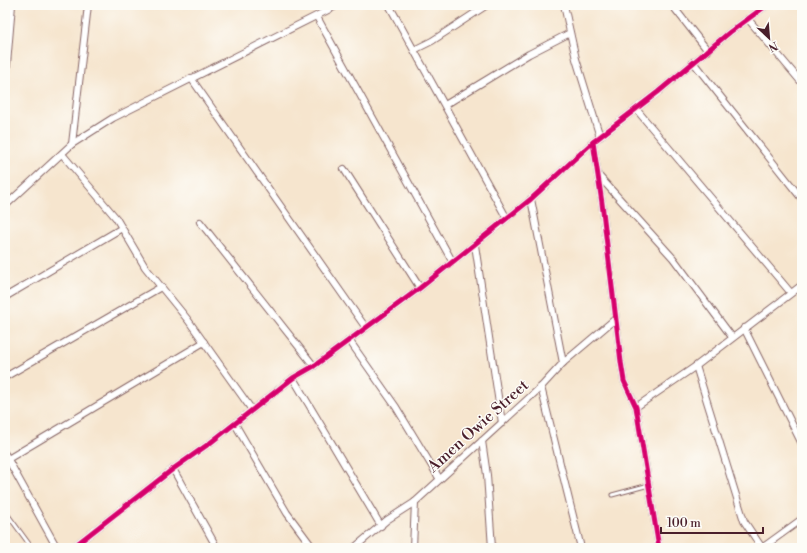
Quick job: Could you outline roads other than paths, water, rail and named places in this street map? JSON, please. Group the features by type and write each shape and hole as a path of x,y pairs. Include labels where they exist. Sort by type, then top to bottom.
{"street":[{"path":"5,88 12,5"},
{"path":"72,144 88,5"},
{"path":"5,206 72,144 113,118 317,16 327,8 338,5"},
{"path":"389,5 506,217"},
{"path":"414,50 432,41 487,5"},
{"path":"564,5 576,59 600,137"},
{"path":"672,5 708,51"},
{"path":"72,548 173,469 235,424 292,378 314,366 420,288 474,245 506,217 531,199 593,142 767,5"},
{"path":"317,16 452,261"},
{"path":"748,19 802,83"},
{"path":"445,105 529,54 570,33"},
{"path":"694,62 802,199"},
{"path":"191,78 366,328"},
{"path":"636,109 791,293"},
{"path":"593,142 624,381 636,407 659,548"},
{"path":"62,154 116,218 145,267 204,342 252,410"},
{"path":"344,169 420,288"},
{"path":"598,175 673,258 732,337"},
{"path":"531,199 563,363"},
{"path":"200,222 314,366"},
{"path":"5,297 122,228"},
{"path":"474,245 502,423"},
{"path":"636,407 696,366 802,285"},
{"path":"5,376 161,287"},
{"name":"Amen Owie Street","path":"354,548 381,526 415,502 541,387 563,363 615,319"},
{"path":"744,328 802,444"},
{"path":"349,340 396,407 440,478"},
{"path":"57,548 6,456 204,342"},
{"path":"696,366 744,521 762,548 802,519"},
{"path":"292,378 381,526"},
{"path":"541,387 581,548"},
{"path":"235,424 287,513 313,548"},
{"path":"482,441 487,475 492,548"},
{"path":"173,469 217,548"},
{"path":"413,548 415,502"}],"lane":[{"path":"612,495 649,485"},
{"path":"5,511 32,548"}]}
